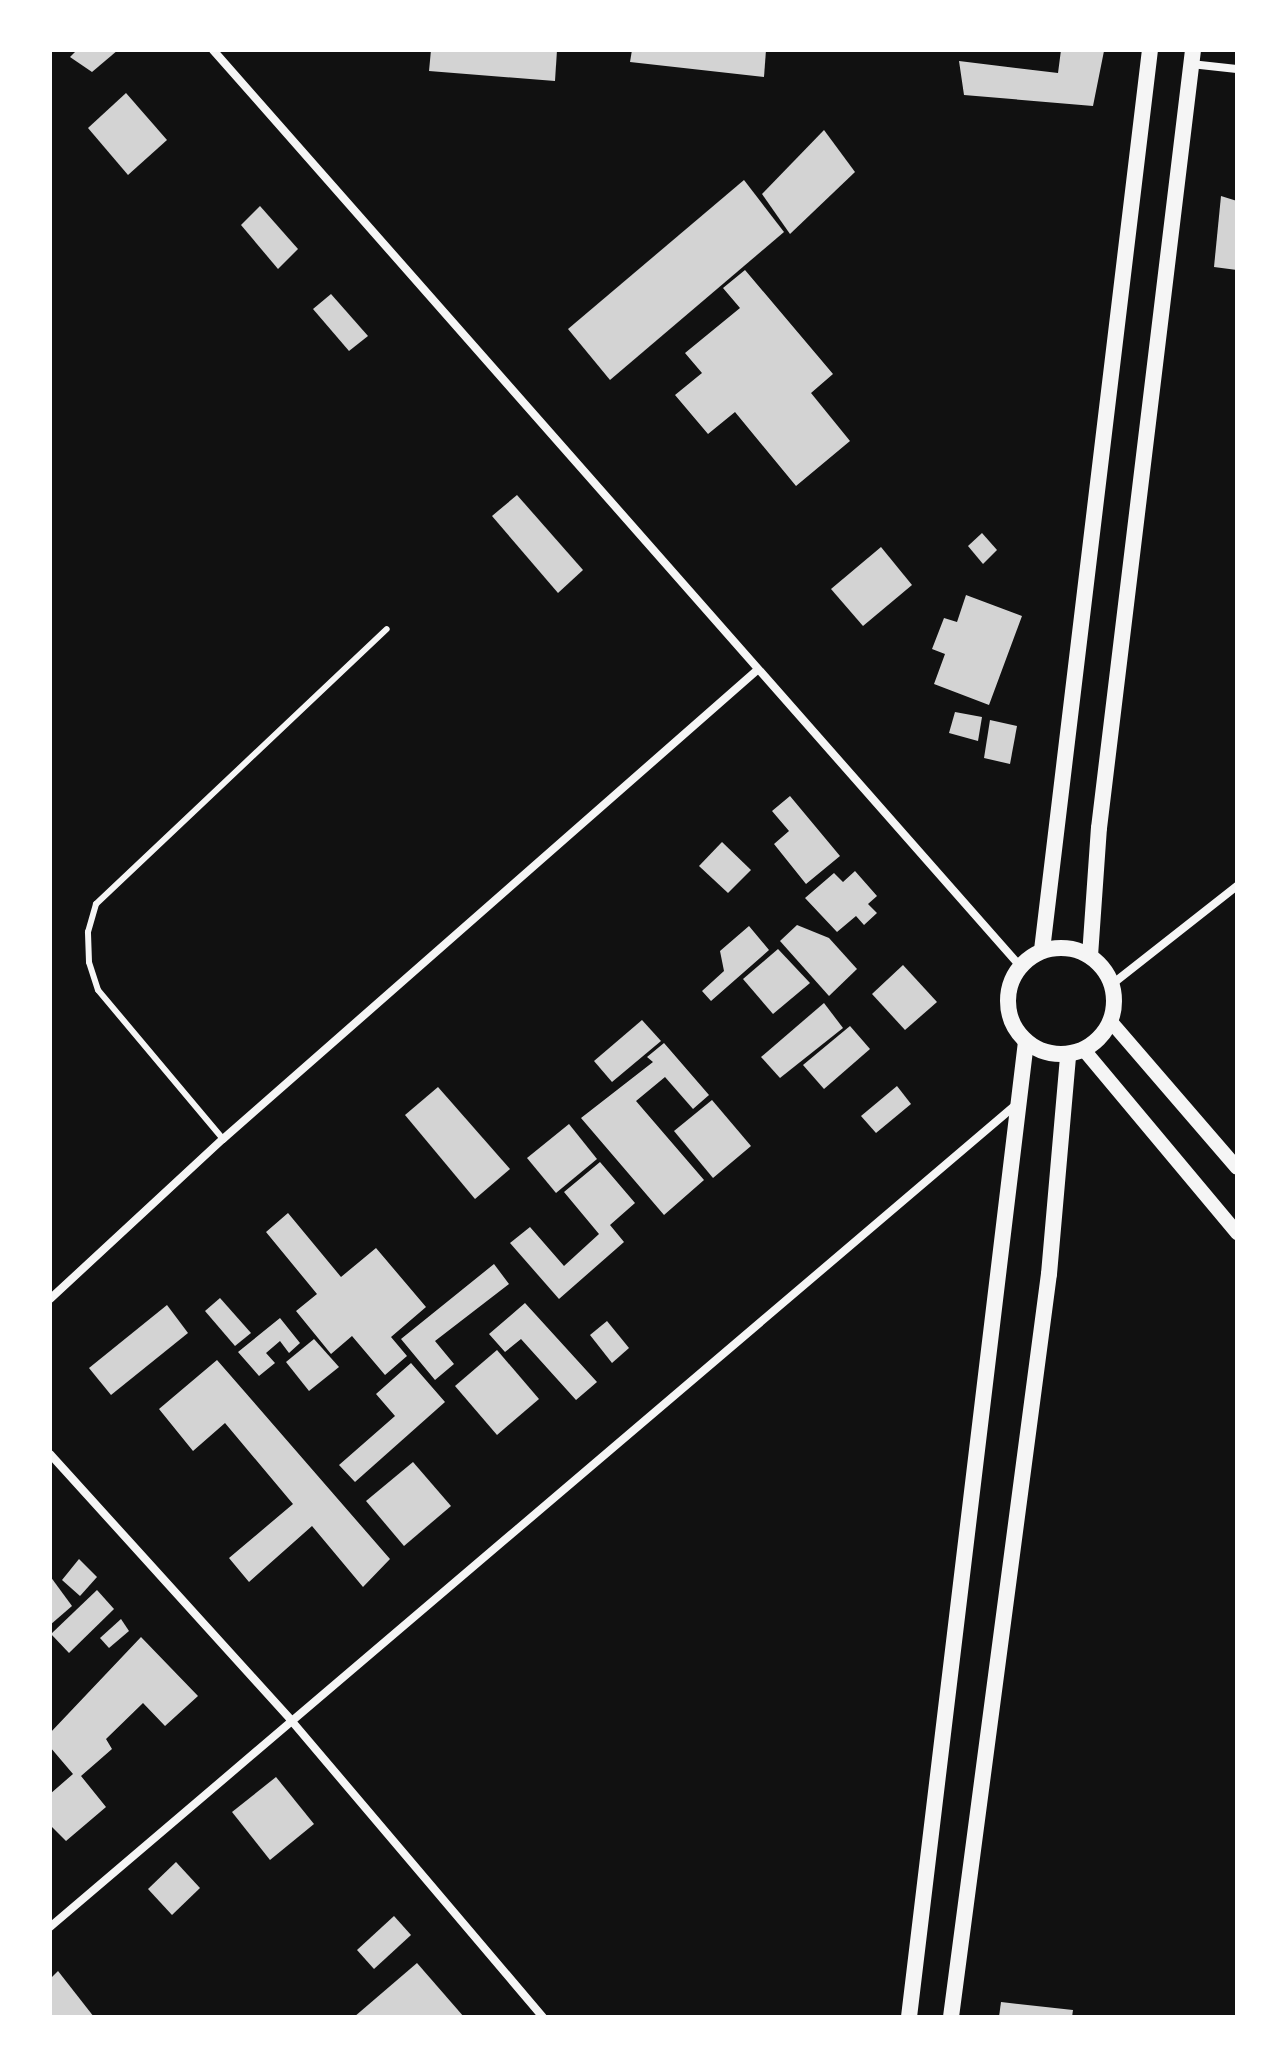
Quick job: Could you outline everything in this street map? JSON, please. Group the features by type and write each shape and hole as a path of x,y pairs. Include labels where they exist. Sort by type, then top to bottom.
{"main road":[{"path":"1042,950 1150,50"},
{"path":"1090,956 1099,828 1192,57"},
{"path":"1060,947 1090,956 1111,985 1112,1023 1076,1052 1041,1051 1026,1042 1013,1025 1007,1003 1020,966 1042,950 1060,947"},
{"path":"909,2017 1026,1042"},
{"path":"951,2017 1076,1052"}],"street":[{"path":"213,50 756,671 1020,966"},
{"path":"1192,57 1237,69"},
{"path":"50,1299 223,1139 756,671"},
{"path":"1111,985 1237,886"},
{"path":"1112,1023 1237,1168"},
{"path":"1076,1052 1237,1233"},
{"path":"50,1927 290,1719 1018,1102"},
{"path":"50,1454 290,1719 543,2017"}],"lane":[{"path":"223,1139 98,990 89,947 96,904 387,629"}],"building":[{"path":"77,50 118,50 92,72 70,57"},
{"path":"431,50 557,50 555,81 429,71"},
{"path":"632,50 766,50 764,77 630,62"},
{"path":"1061,50 1104,51 1093,106 964,95 959,61 1058,73"},
{"path":"126,93 167,140 128,175 88,128"},
{"path":"824,130 855,172 790,234 762,194"},
{"path":"744,180 784,232 610,380 568,329"},
{"path":"1221,196 1237,201 1237,270 1214,267"},
{"path":"260,206 298,249 278,269 241,225"},
{"path":"745,270 833,374 811,393 850,441 796,486 735,412 708,434 675,395 702,373 685,353 740,308 723,288"},
{"path":"331,294 368,336 349,351 313,309"},
{"path":"517,495 583,570 558,593 492,516"},
{"path":"982,533 997,550 983,564 968,546"},
{"path":"881,547 912,585 863,626 831,589"},
{"path":"966,595 1022,616 989,705 934,684 945,654 932,649 944,618 957,622"},
{"path":"955,712 982,717 978,741 949,733"},
{"path":"990,720 1017,726 1010,764 984,758"},
{"path":"790,796 840,856 806,884 774,844 789,831 772,811"},
{"path":"722,842 751,870 728,893 699,866"},
{"path":"855,871 877,896 868,904 877,913 864,925 856,916 837,932 805,898 834,873 843,882"},
{"path":"797,925 829,938 857,969 829,996 780,941"},
{"path":"749,926 769,950 711,1001 702,991 724,971 720,951"},
{"path":"778,949 810,983 773,1014 743,979"},
{"path":"903,965 937,1002 905,1030 872,994"},
{"path":"824,1003 843,1028 780,1078 761,1057"},
{"path":"642,1020 661,1041 612,1082 594,1061"},
{"path":"850,1026 870,1049 824,1089 803,1065"},
{"path":"664,1043 709,1095 693,1109 665,1077 636,1101 704,1180 664,1215 581,1118 653,1062 647,1057"},
{"path":"897,1086 911,1104 876,1133 861,1116"},
{"path":"438,1087 510,1169 475,1199 405,1115"},
{"path":"712,1100 751,1146 713,1178 674,1131"},
{"path":"569,1124 597,1159 556,1193 527,1158"},
{"path":"600,1162 635,1203 610,1225 624,1242 559,1299 510,1243 530,1227 564,1266 599,1234 564,1192"},
{"path":"288,1213 341,1277 376,1248 426,1307 391,1337 407,1356 385,1375 352,1336 331,1354 296,1311 317,1294 266,1232"},
{"path":"494,1264 509,1284 435,1341 454,1364 435,1380 401,1339"},
{"path":"220,1298 251,1333 235,1346 205,1311"},
{"path":"525,1303 597,1382 576,1400 521,1339 505,1352 489,1334"},
{"path":"167,1305 188,1333 111,1395 89,1368"},
{"path":"280,1318 300,1343 289,1353 280,1341 266,1353 275,1363 259,1376 238,1352"},
{"path":"607,1321 629,1348 612,1363 590,1335"},
{"path":"314,1339 339,1367 309,1391 286,1362"},
{"path":"497,1350 539,1399 497,1435 455,1386"},
{"path":"217,1360 390,1559 363,1587 312,1526 249,1582 229,1558 293,1504 225,1423 193,1451 159,1409"},
{"path":"411,1363 445,1402 355,1482 339,1465 395,1416 376,1394"},
{"path":"413,1462 451,1506 404,1546 366,1501"},
{"path":"79,1559 97,1577 80,1596 62,1580"},
{"path":"50,1576 72,1606 50,1625"},
{"path":"97,1590 114,1609 69,1653 51,1634"},
{"path":"121,1619 129,1631 109,1648 100,1638"},
{"path":"141,1637 198,1696 165,1726 143,1703 106,1739 112,1749 81,1776 106,1807 66,1841 50,1825 50,1794 73,1774 50,1747 50,1733"},
{"path":"276,1777 314,1824 270,1860 232,1812"},
{"path":"176,1862 200,1888 172,1915 148,1889"},
{"path":"394,1916 411,1935 374,1969 357,1950"},
{"path":"417,1963 464,2017 354,2017"},
{"path":"58,1971 94,2017 50,2017 50,1979"},
{"path":"1001,2002 1073,2010 1072,2017 999,2017"}]}
